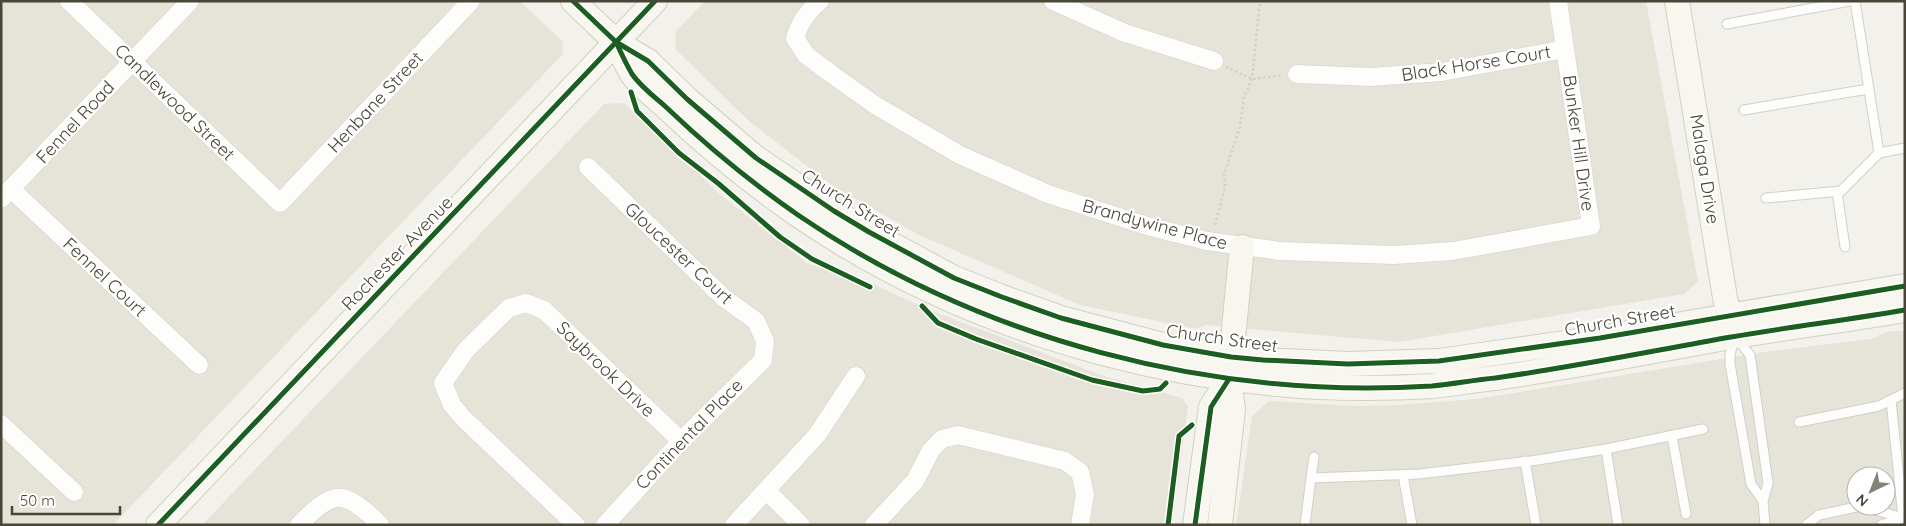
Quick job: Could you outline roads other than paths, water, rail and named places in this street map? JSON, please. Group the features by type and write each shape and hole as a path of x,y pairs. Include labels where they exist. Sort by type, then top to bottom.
{"main road":[{"name":"Church Street","path":"572,1 616,42 634,77 681,121 733,166 777,200 861,256 997,319 1100,352 1159,366 1230,368 1316,387 1435,386 1602,362 1732,327 1905,310"},
{"name":"Rochester Avenue","path":"158,525 655,1"},
{"name":"Malaga Drive","path":"1677,1 1732,327"},
{"path":"1220,525 1233,403 1230,368 1242,247"},
{"name":"Church Street","path":"1732,327 1764,308 1905,286"},
{"path":"1195,525 1211,407 1230,368"}],"street":[{"name":"Candlewood Street","path":"69,1 280,203"},
{"name":"Fennel Road","path":"6,194 190,1"},
{"name":"Henbane Street","path":"280,203 471,1"},
{"name":"Brandywine Place","path":"820,1 808,12 799,25 795,38 806,55 875,105 960,155 1048,194 1147,226 1206,242 1242,247 1280,251 1394,255 1453,251 1591,226"},
{"path":"1053,1 1124,33 1214,61"},
{"name":"Bunker Hill Drive","path":"1558,1 1591,226"},
{"name":"Black Horse Court","path":"1297,74 1370,77 1442,72 1565,49"},
{"name":"Gloucester Court","path":"588,167 724,298 756,321 765,341"},
{"name":"Fennel Court","path":"6,194 199,365"},
{"name":"Saybrook Drive","path":"576,525 464,418 452,405 443,383 466,350 509,308 526,303 544,310 681,441"},
{"name":"Continental Place","path":"604,525 681,441 763,360 765,341"},
{"path":"734,525 817,435 856,376"},
{"path":"1,424 74,492"},
{"path":"874,525 915,481 931,450 942,439 958,435 1066,461 1080,472 1085,494 1080,525"},
{"path":"766,490 801,525"},
{"path":"299,525 326,502 342,498 364,509 380,525"}],"lane":[{"path":"1727,24 1850,1"},
{"path":"1855,1 1879,153"},
{"path":"1744,110 1868,89"},
{"path":"1766,198 1841,191 1879,153 1905,148"},
{"path":"1837,192 1845,247"},
{"path":"1732,327 1730,364 1751,484 1763,501"},
{"path":"1732,327 1750,355 1768,483 1763,501 1764,525"},
{"path":"1799,422 1879,406 1905,393"},
{"path":"1891,400 1904,520"},
{"path":"1311,478 1403,475 1525,462 1703,429"},
{"path":"1672,436 1686,514"},
{"path":"1606,448 1618,525"},
{"path":"1305,525 1314,457"},
{"path":"1525,462 1536,525"},
{"path":"1403,475 1412,525"},
{"path":"1806,525 1819,515 1846,509"},
{"path":"1892,516 1904,520"},
{"path":"1881,525 1904,520"}]}
